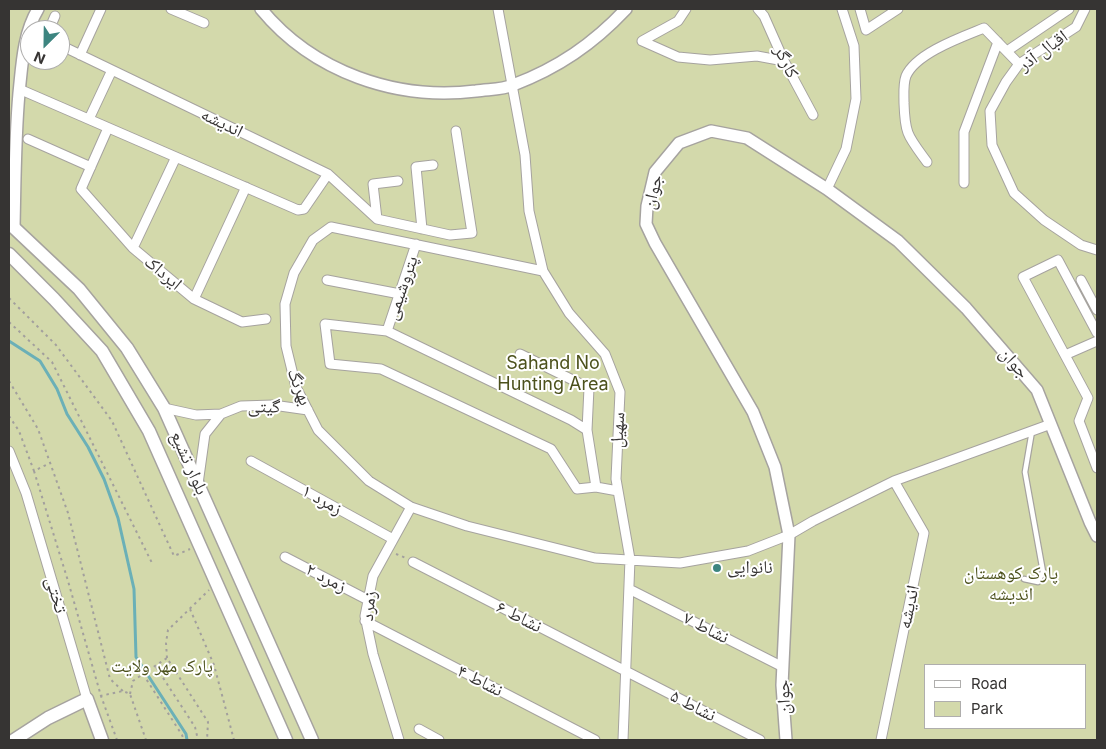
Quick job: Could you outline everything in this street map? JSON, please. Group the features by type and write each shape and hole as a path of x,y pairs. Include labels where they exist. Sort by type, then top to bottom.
{"main road":[{"name":"بلوار تشیع","path":"11,228 79,288 127,348 164,408 312,740"},
{"name":"بلوار تشیع","path":"9,254 102,351 149,431 286,740"},
{"path":"14,740 48,718 87,699"},
{"name":"تختی","path":"87,699 102,740"}],"street":[{"path":"11,228 12,156 22,55 32,19 38,9"},
{"path":"80,55 101,9"},
{"path":"171,9 204,23"},
{"path":"261,9 272,22 298,44 328,64 365,81 409,91 454,94 511,86 551,68 584,48 626,9"},
{"name":"سهیل","path":"498,9 525,155 529,211 543,271 569,313 605,354 620,392 616,479 630,559 624,740"},
{"path":"686,9 678,21 642,41 678,57 710,60 757,56 784,61"},
{"name":"کارگر","path":"758,9 764,16 784,61 813,115"},
{"path":"827,189 846,149 856,99 854,46 842,9"},
{"path":"860,9 866,30 898,9"},
{"path":"1007,51 1069,9"},
{"name":"اقبال آذر","path":"1085,9 1076,27 1019,64 990,110 992,145 1014,193 1044,220 1081,245 1097,250"},
{"path":"53,20 55,16"},
{"path":"927,162 908,136 905,122 904,98 906,76 913,67 935,48 984,28 1019,64"},
{"path":"964,183 964,132 998,42"},
{"name":"اندیشه","path":"70,50 328,174 375,218"},
{"path":"89,119 112,70"},
{"path":"20,89 302,210 315,195 328,174"},
{"path":"28,139 91,167 108,128"},
{"path":"398,181 373,184 375,218 450,235 472,233 456,131"},
{"name":"جوان","path":"786,740 782,685 789,535 775,467 753,412 654,244 646,224 647,206 655,172 679,143 711,131 747,138 827,189 898,241 966,308 1037,390 1097,536"},
{"path":"133,248 176,157"},
{"path":"422,229 416,167 434,165"},
{"name":"ایرداک","path":"91,167 81,189 133,248 194,299 242,322 266,319"},
{"path":"194,299 246,187"},
{"name":"بهرنگ","path":"543,271 331,227 313,240 294,273 285,304 286,346 296,387 318,430 369,481 411,507 467,526 595,558 680,563 748,551 789,535 894,481 1051,424"},
{"name":"پتروشیمی","path":"387,331 416,244"},
{"path":"1097,333 1058,260 1024,278 1088,398 1079,421 1097,468"},
{"path":"327,280 400,294"},
{"path":"1082,280 1097,310"},
{"path":"587,430 544,406 387,331 325,324 330,364 381,368 551,449 576,489 596,486 618,491"},
{"path":"1065,355 1097,341"},
{"path":"520,354 589,388 587,430 596,486"},
{"name":"گیتی","path":"164,408 196,415 221,414 241,406 273,405 308,410"},
{"path":"198,484 205,434 221,414"},
{"name":"تختی","path":"9,451 26,493 87,699"},
{"name":"زمرد ۱","path":"251,461 393,539"},
{"name":"اندیشه","path":"881,740 924,533 894,481"},
{"name":"زمرد","path":"399,740 365,621 373,576 411,507"},
{"name":"زمرد ۲","path":"285,557 368,600"},
{"name":"نشاط ۶","path":"413,562 626,672"},
{"name":"نشاط ۷","path":"629,589 783,666"},
{"name":"نشاط ۴","path":"365,621 595,740"},
{"name":"نشاط ۵","path":"626,672 760,740"},
{"path":"419,730 439,740"}],"lane":[{"path":"1024,579 1038,582 1043,572 1025,472 1032,431"}],"path":[{"path":"9,298 56,345 112,420 174,556 199,544"},
{"path":"9,322 52,362 153,565"},
{"path":"9,381 38,428 68,513 110,679 123,691 130,694"},
{"path":"9,416 19,431 34,471 101,696 116,740"},
{"path":"34,471 50,463"},
{"path":"388,549 413,562"},
{"path":"208,740 208,722 168,658 166,643 168,630 216,583"},
{"path":"190,610 214,665 234,740"},
{"path":"146,740 130,694 133,681 168,658"},
{"path":"155,666 195,727 198,740"},
{"path":"143,674 184,740"},
{"path":"87,699 123,691"}],"green space":[{"name":"Sahand No Hunting Area","path":"9,9 1097,9 1097,740 9,740"}],"waterway":[{"path":"9,341 40,361 57,389 67,414 88,447 104,479 118,518 134,589 136,657 186,734 187,740"}],"place":[{"name":"نانوایی","path":"717,568"}],"park label":[{"name":"پارک کوهستان اندیشه","path":"1011,584"},
{"name":"پارک مهر ولایت","path":"162,667"}]}
